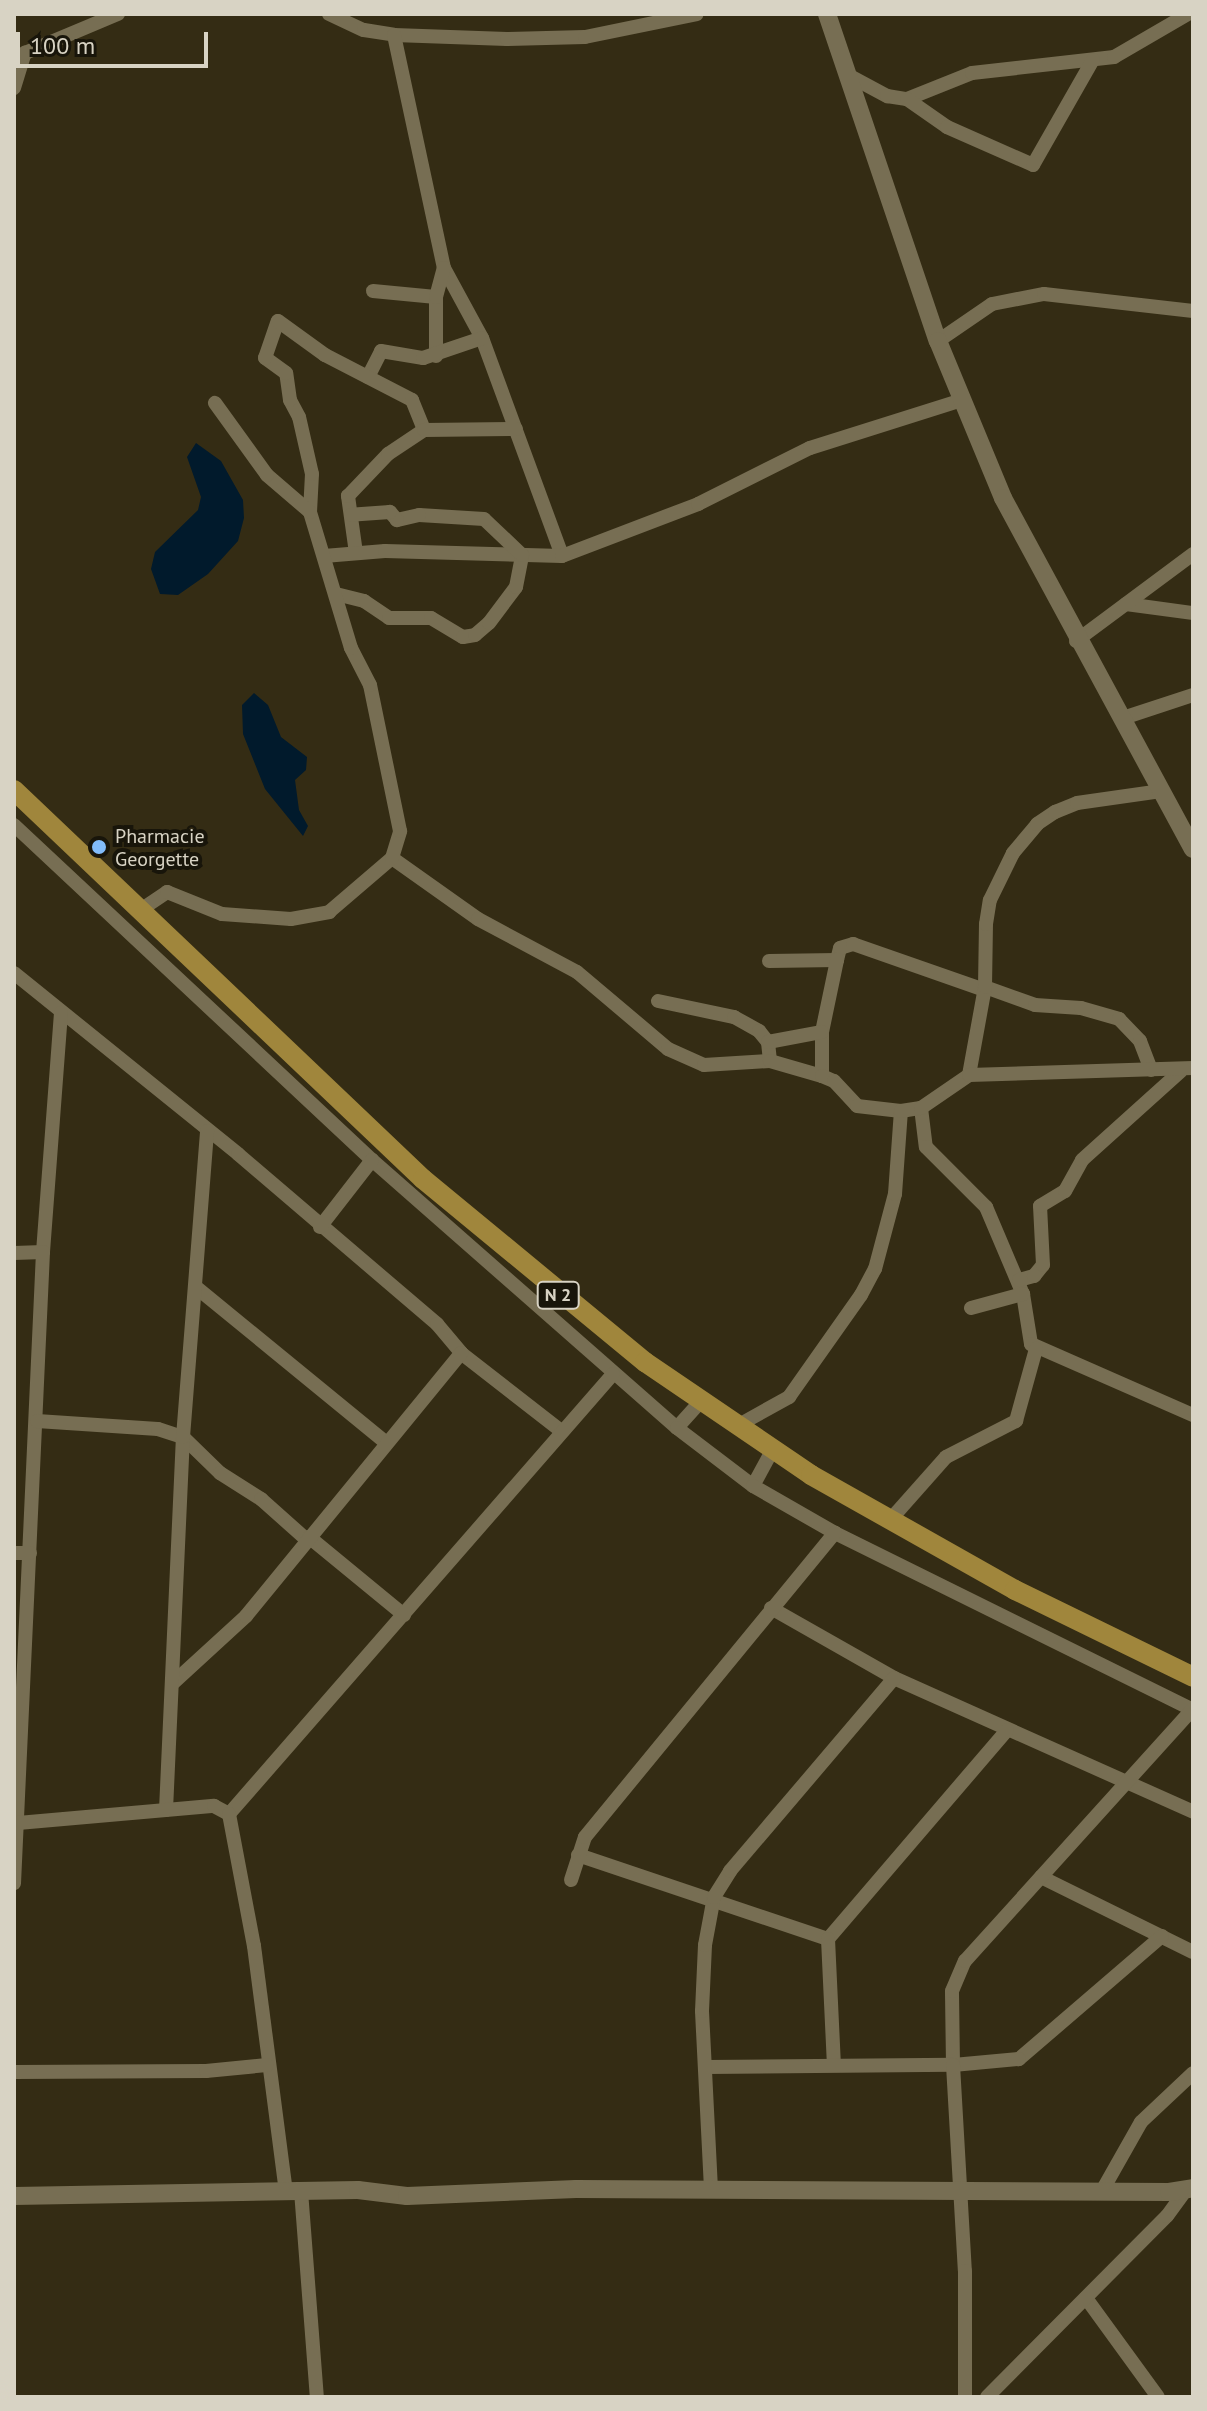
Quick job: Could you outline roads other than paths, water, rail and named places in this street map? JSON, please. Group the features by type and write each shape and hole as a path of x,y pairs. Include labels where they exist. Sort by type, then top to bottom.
{"main road":[{"name":"N 2","path":"14,790 470,1220 587,1317 701,1401 773,1449 1015,1590 1193,1677"}],"street":[{"path":"14,88 20,53 118,14"},
{"path":"329,14 364,30 394,35 585,37 697,14"},
{"path":"827,14 938,341 1003,498 1076,641 1123,718 1193,849"},
{"path":"907,99 972,73 1093,60 1138,46 1188,14"},
{"path":"394,35 444,268 482,338 562,556"},
{"path":"846,74 887,96 907,99 947,127 1033,165 1093,60"},
{"path":"436,356 436,297 444,268"},
{"path":"373,291 436,297"},
{"path":"938,341 992,304 1044,294 1193,311"},
{"path":"139,911 167,892 222,914 305,918 339,907 392,858 401,819 370,685 351,648 310,512 312,474 299,417 290,400 286,373 265,358 278,321 303,342 412,400 424,430"},
{"path":"368,377 381,351 436,356 482,338"},
{"path":"324,556 356,553 562,556 686,509 810,448 962,400"},
{"path":"215,403 267,475 310,512"},
{"path":"356,553 351,490 388,454 424,430 516,429"},
{"path":"351,515 390,512 397,520 419,515 484,519 522,555"},
{"path":"1076,641 1193,554"},
{"path":"336,594 364,601 385,616 431,618 463,637 475,635 516,587 522,555"},
{"path":"1126,604 1193,613"},
{"path":"1123,718 1193,695"},
{"path":"969,1075 984,988 990,900 1013,853 1037,824 1077,803 1161,791"},
{"path":"14,825 372,1160 613,1374 753,1486 835,1533 1192,1710 1041,1877 955,1978 953,2065 960,2192 965,2397"},
{"path":"392,858 478,919 577,972 668,1049 704,1065 770,1061 822,1076 834,1081 857,1106 901,1111 921,1108 969,1075 1054,1068 1187,1069"},
{"path":"822,1076 822,1032 837,960 840,948 853,944 1035,1005 1081,1008 1119,1019 1140,1041 1151,1070"},
{"path":"769,961 837,960"},
{"path":"14,973 437,1324 461,1353 560,1430"},
{"path":"658,1001 734,1017 753,1025 768,1042 770,1061"},
{"path":"14,1883 43,1252 61,1013"},
{"path":"768,1042 822,1032"},
{"path":"971,1308 1021,1287 1034,1276 1043,1265 1040,1206 1065,1191 1082,1160 1187,1069"},
{"path":"921,1108 923,1142 986,1207 1021,1287 1029,1340 1036,1349 1193,1415"},
{"path":"737,1426 789,1397 861,1295 875,1269 895,1194 901,1111"},
{"path":"166,1810 183,1437 207,1131"},
{"path":"320,1227 372,1160"},
{"path":"14,1253 43,1252"},
{"path":"197,1288 384,1441"},
{"path":"891,1519 946,1457 1016,1421 1036,1349"},
{"path":"173,1683 246,1616 384,1441 461,1353"},
{"path":"229,1814 404,1615 560,1430 613,1374"},
{"path":"677,1428 701,1401"},
{"path":"37,1421 158,1429 183,1437 220,1473 261,1499 404,1615"},
{"path":"753,1486 773,1449"},
{"path":"571,1880 585,1837 835,1533"},
{"path":"14,1553 30,1553"},
{"path":"771,1608 894,1678 1193,1812"},
{"path":"711,2189 705,1945 714,1897 730,1871 894,1678"},
{"path":"834,2064 828,1939 1007,1730"},
{"path":"18,1823 214,1806 229,1814"},
{"path":"229,1814 254,1946 267,2065 293,2191 317,2397"},
{"path":"578,1855 714,1897 828,1939"},
{"path":"1041,1877 1193,1952"},
{"path":"707,2067 953,2065 1019,2059 1162,1936"},
{"path":"14,2072 206,2071 267,2065"},
{"path":"1102,2191 1141,2122 1193,2073"},
{"path":"14,2196 293,2191 407,2196 457,2190 960,2192 1190,2189"},
{"path":"987,2397 1190,2189"},
{"path":"1086,2298 1158,2397"}],"water":[{"path":"196,443 221,461 243,500 244,518 238,541 208,574 178,595 160,594 151,569 155,552 198,510 201,497 187,457"},
{"path":"254,693 268,705 281,737 307,757 306,770 295,780 299,810 308,826 303,836 265,789 243,734 242,705"}],"place":[{"name":"Pharmacie Georgette","path":"99,847"}]}
